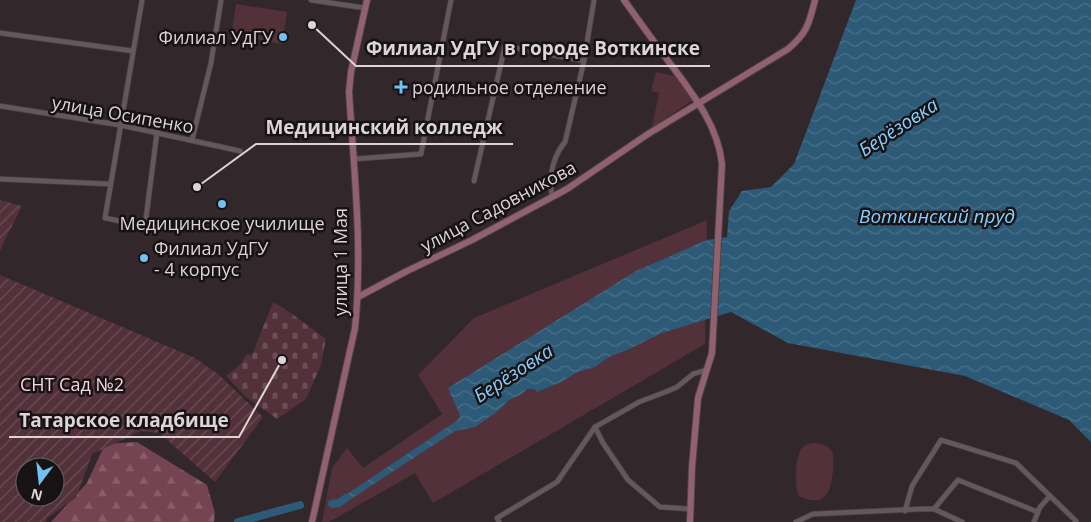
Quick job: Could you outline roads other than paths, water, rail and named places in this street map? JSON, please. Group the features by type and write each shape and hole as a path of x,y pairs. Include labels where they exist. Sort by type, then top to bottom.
{"main road":[{"name":"улица 1 Мая","path":"312,522 354,333 358,297 354,158 349,92 351,72 367,0"},
{"path":"624,0 698,102 718,143 722,164 712,353 698,398 692,467 690,522"},
{"name":"улица Садовникова","path":"358,297 404,272 472,240 552,197 698,102 788,50 801,38 810,22 815,0"}],"street":[{"path":"142,0 105,218 145,226 157,132"},
{"path":"192,140 211,63 221,0"},
{"path":"311,0 365,8"},
{"path":"354,158 420,154 451,0"},
{"path":"552,197 550,182 557,152 565,142 584,60 594,0"},
{"path":"0,33 133,50"},
{"path":"474,181 504,46 584,60"},
{"name":"улица Осипенко","path":"0,106 157,132 240,151"},
{"path":"0,179 110,184"},
{"path":"499,522 497,518 557,482 595,428 639,402 668,391 694,374 706,370"},
{"path":"595,428 628,480 660,507 691,509"},
{"path":"905,511 912,486 941,440 1016,463 1076,521"},
{"path":"934,509 958,480 1038,512"},
{"path":"1034,522 1038,512 1050,496"},
{"path":"796,522 813,514 934,509 962,522"}],"water":[{"name":"Воткинский пруд","path":"856,0 1091,0 1091,442 1069,420 965,376 788,343 731,312 662,333 609,357 595,367 578,372 561,382 537,392 534,389 527,389 522,394 509,400 498,411 475,427 455,431 340,506 338,500 458,420 460,415 448,388 636,271 707,240 727,237 729,211 742,191 771,187 794,164"}],"waterway":[{"name":"Берёзовка","path":"332,504 339,503 346,498"},
{"name":"Берёзовка","path":"238,522 300,505"}],"place":[{"name":"Филиал УдГУ в городе Воткинске","path":"312,25"},
{"name":"Филиал УдГУ","path":"283,37"},
{"name":"родильное отделение","path":"401,87"},
{"name":"Медицинский колледж","path":"197,187"},
{"name":"Медицинское училище","path":"222,204"},
{"name":"Филиал УдГУ - 4 корпус","path":"144,258"},
{"name":"Татарское кладбище","path":"282,360"}],"park label":[{"name":"СНТ Сад №2","path":"72,384"}]}
